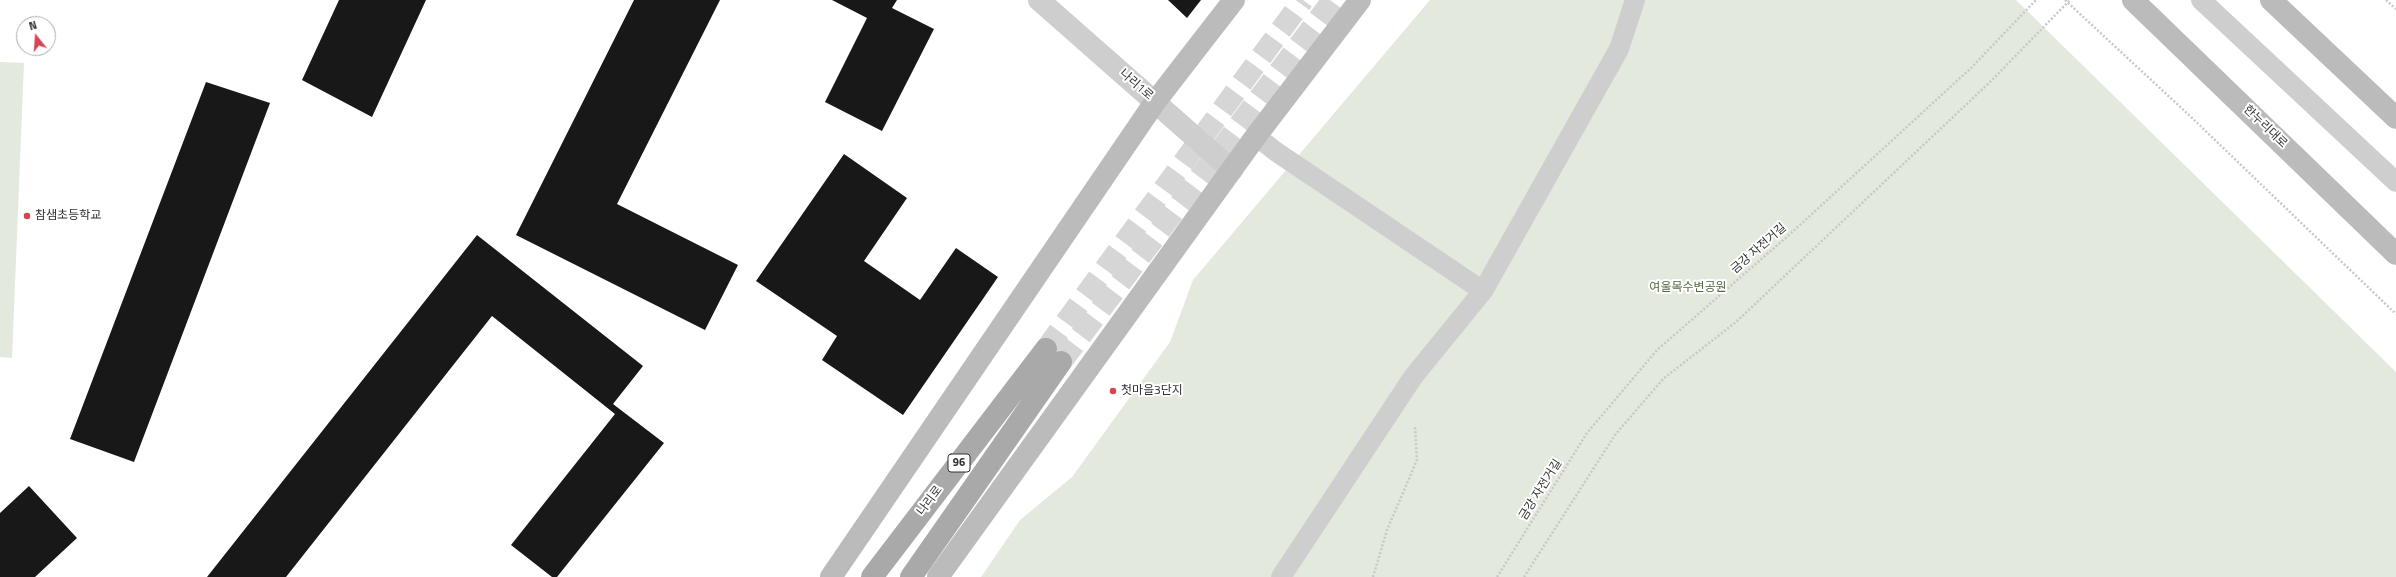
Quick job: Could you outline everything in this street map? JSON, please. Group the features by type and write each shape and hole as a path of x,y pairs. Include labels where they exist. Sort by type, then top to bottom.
{"main road":[{"name":"나리로","path":"872,577 1054,356 911,577"}],"street":[{"name":"나리1로","path":"1039,0 1232,170"},
{"path":"831,577 1155,102 1234,0"},
{"path":"938,577 1256,136 1360,0"},
{"name":"한누리대로","path":"2133,0 2396,254"},
{"path":"2271,0 2396,118"}],"lane":[{"path":"1281,577 1413,377 1483,291 1619,49 1635,0"},
{"path":"2201,0 2396,182"},
{"path":"1256,136 1275,151 1483,291"}],"path":[{"name":"금강 자전거길","path":"1497,577 1587,433 1657,350 1789,235 1971,68 2036,0"},
{"path":"2065,0 2190,116 2396,314"},
{"path":"1524,577 1615,435 1662,379 1736,322 1989,83 2070,0"},
{"path":"2386,0 2396,9"},
{"path":"1373,577 1387,530 1417,460 1415,423"}],"green space":[{"name":"여울목수변공원","path":"1430,0 2016,0 2396,372 2396,577 981,577 1020,520 1072,477 1170,342 1193,280"},
{"path":"0,62 24,63 12,358 0,357"}],"building":[{"path":"339,0 426,0 372,117 302,80"},
{"path":"634,0 720,0 617,204 738,265 705,330 516,235"},
{"path":"832,0 897,0 892,8 934,29 882,131 825,102 867,18"},
{"path":"1168,0 1201,0 1187,18"},
{"path":"206,82 270,103 134,462 70,439"},
{"path":"844,154 907,198 864,261 920,300 956,248 998,277 903,415 822,360 837,336 756,281"},
{"path":"477,235 643,366 613,404 664,443 557,577 552,577 511,545 615,414 492,316 286,577 207,577"},
{"path":"29,486 77,538 35,577 0,577 0,513"}],"tunnel":[{"path":"1046,349 1303,0"},
{"path":"1061,362 1333,0"}],"place":[{"name":"참샘초등학교","path":"27,216"},
{"name":"첫마을3단지","path":"1113,391"}]}
